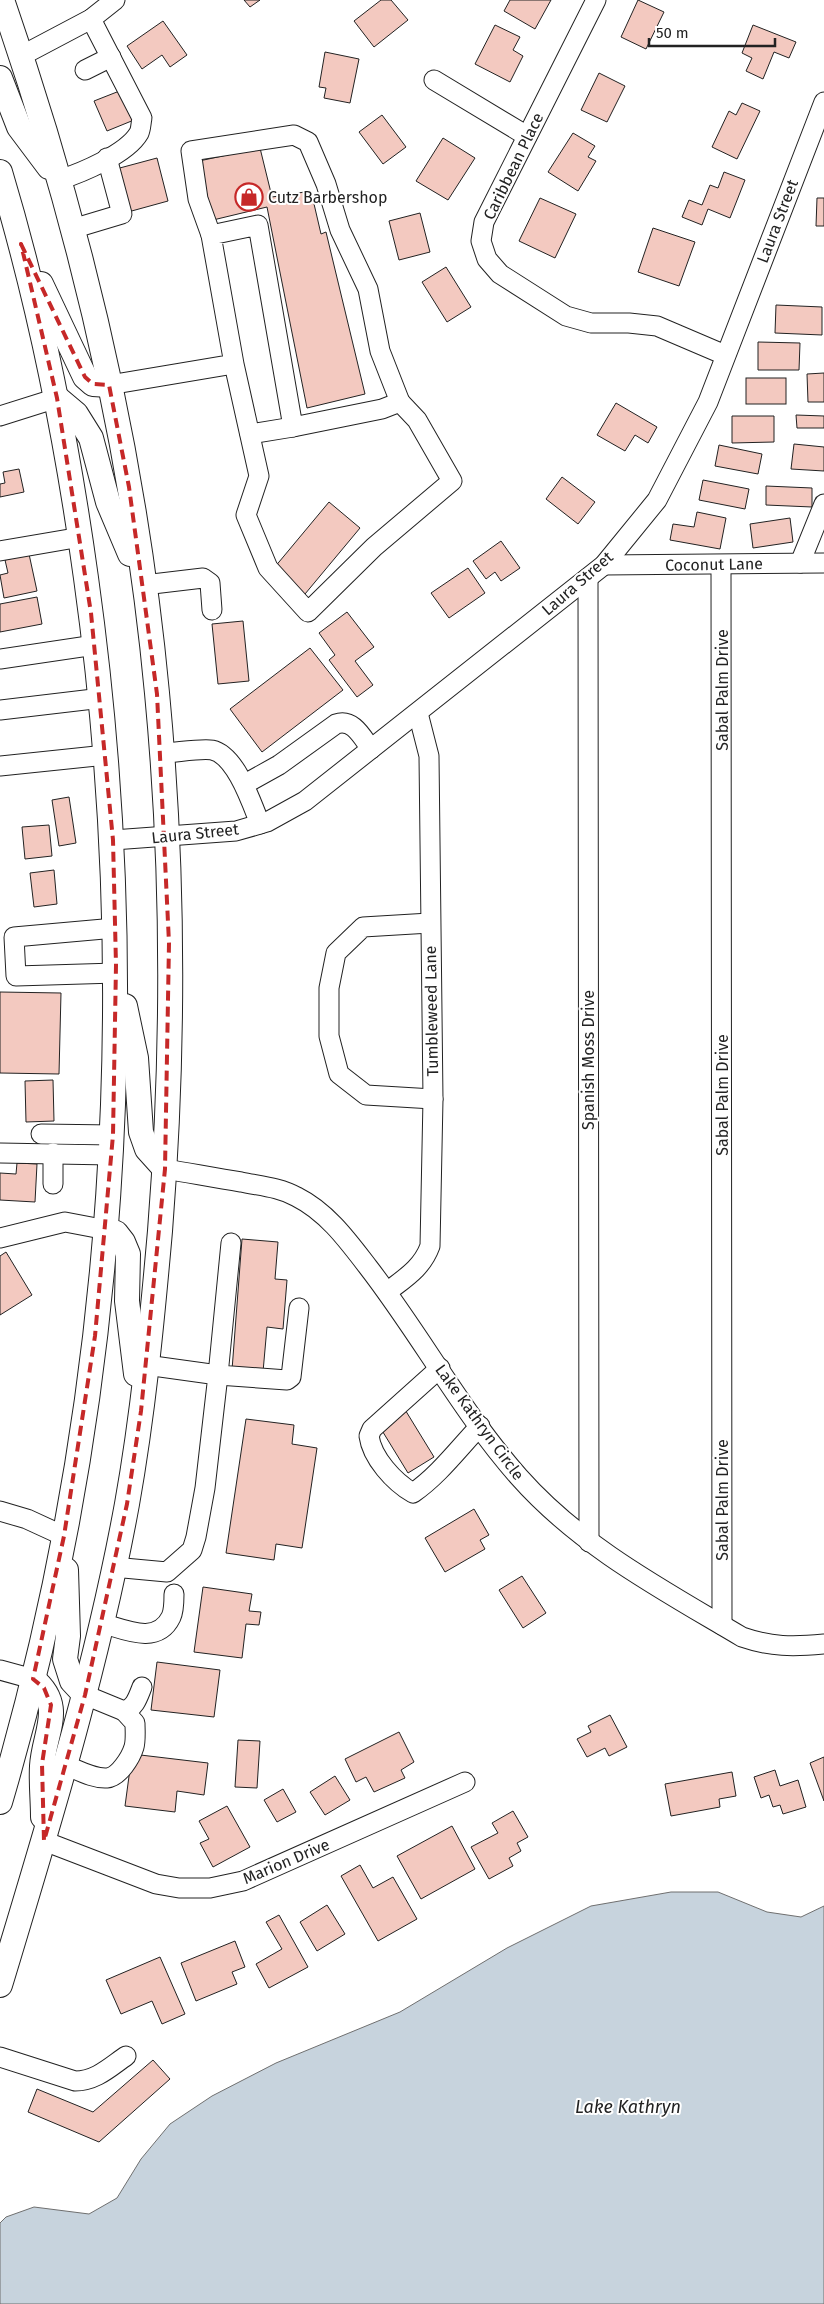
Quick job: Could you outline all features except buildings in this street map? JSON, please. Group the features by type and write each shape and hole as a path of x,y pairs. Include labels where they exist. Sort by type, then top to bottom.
{"main road":[{"path":"0,1985 44,1841 85,1695 127,1504 141,1411 155,1295 165,1169 170,1034 166,837 157,694 144,585 129,487 109,386 72,229 59,180 2,0"},
{"path":"0,37 21,56"},
{"path":"0,78 19,127 59,180"},
{"path":"0,172 21,244 57,398 80,537 102,698 113,840 116,969 112,1145 107,1230 79,1448 64,1536 33,1679 6,1757 1,1797"},
{"path":"21,244 85,377 93,384 109,386"},
{"path":"57,398 76,414 91,438 108,502 144,585"},
{"path":"116,969 136,1058 141,1132 147,1149 165,1169"},
{"path":"107,1230 116,1233 123,1242 128,1254 127,1301 141,1411"},
{"path":"64,1536 68,1636 65,1659 72,1681 85,1695"},
{"path":"33,1679 44,1688 51,1705 51,1721 42,1764 44,1841"}],"street":[{"path":"21,56 91,19 115,0"},
{"name":"Caribbean Place","path":"596,0 484,222 481,241 486,259 500,274 566,316 591,322 657,326 725,355"},
{"path":"59,180 81,172 127,146 139,132 142,118 91,19"},
{"path":"85,70 110,57"},
{"path":"434,80 527,136"},
{"name":"Laura Street","path":"113,840 236,831 260,824 304,801 604,565 657,500 708,402 824,102"},
{"path":"294,135 308,142 326,184 340,230 368,289 380,351 400,402 417,420 452,480 374,547 308,612 268,568 246,515 259,476 234,364 211,235 198,199 190,151 294,135"},
{"path":"72,229 122,214 107,158"},
{"path":"211,235 258,225 293,427"},
{"path":"109,386 234,364"},
{"path":"0,416 57,398"},
{"path":"250,434 382,409 400,402"},
{"path":"800,563 824,504"},
{"path":"0,552 80,537"},
{"name":"Coconut Lane","path":"604,565 824,563"},
{"name":"Sabal Palm Drive","path":"721,565 722,1625"},
{"path":"144,585 203,578 210,583 212,610"},
{"name":"Spanish Moss Drive","path":"588,578 589,1542"},
{"path":"0,659 95,645"},
{"path":"0,710 102,698"},
{"name":"Tumbleweed Lane","path":"387,1292 418,1268 426,1258 430,1246 432,1099 429,756 418,713"},
{"path":"245,784 279,765 343,721 349,722 372,749"},
{"path":"161,753 213,750 226,760 245,784 260,824"},
{"path":"0,766 106,755"},
{"path":"430,924 363,927 336,953 329,988 329,1036 340,1074 366,1094 432,1099"},
{"path":"115,928 14,937 16,976 116,969"},
{"path":"41,1134 112,1145"},
{"path":"0,1152 53,1154 112,1145"},
{"path":"53,1154 53,1184"},
{"name":"Lake Kathryn Circle","path":"165,1169 278,1188 314,1206 330,1222 387,1292 480,1426 519,1478 547,1506 589,1542 624,1567 742,1637 761,1643 792,1647 824,1644"},
{"path":"0,1238 65,1222 107,1230"},
{"path":"113,1567 167,1572 192,1550 205,1488 231,1242"},
{"path":"146,1365 218,1375 287,1380 291,1377 299,1308"},
{"path":"440,1368 372,1428 369,1436 374,1452 405,1489 413,1493 439,1472 447,1460 480,1426"},
{"path":"0,1511 27,1519 64,1536"},
{"path":"101,1623 143,1634 154,1634 165,1626 172,1616 174,1594"},
{"path":"0,1670 33,1679"},
{"path":"124,1711 128,1710 136,1702 142,1687"},
{"path":"65,1765 98,1777 109,1778 116,1774 127,1761 134,1746 135,1723 124,1711 85,1695"},
{"name":"Marion Drive","path":"44,1841 156,1884 179,1888 210,1888 242,1881 465,1782"},
{"path":"0,2057 83,2081 100,2074 126,2056"}],"highlighted area":[{"path":"21,244 85,377 93,384 109,385 129,487 157,694 169,943 165,1169 141,1411 127,1504 85,1695 44,1841 42,1764 51,1705 44,1688 33,1679 64,1536 95,1336 113,1135 116,965 113,840 91,613 57,398"}],"water":[{"name":"Lake Kathryn","path":"671,1892 718,1892 767,1912 801,1917 824,1906 824,2304 0,2304 0,2223 6,2217 34,2207 89,2214 117,2198 141,2159 170,2124 212,2096 276,2063 400,2012 507,1948 591,1906"}],"place":[{"name":"Cutz Barbershop","path":"249,197"}]}
